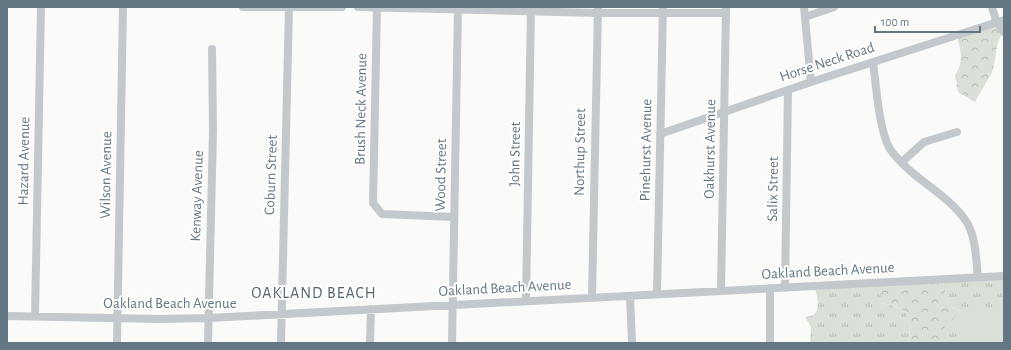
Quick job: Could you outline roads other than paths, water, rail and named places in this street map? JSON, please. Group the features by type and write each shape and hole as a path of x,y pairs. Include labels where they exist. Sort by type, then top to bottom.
{"street":[{"name":"Hazard Avenue","path":"35,316 41,7"},
{"name":"Wilson Avenue","path":"117,343 122,7"},
{"path":"243,7 342,7"},
{"name":"Coburn Street","path":"281,343 289,7"},
{"path":"358,7 726,10"},
{"name":"Brush Neck Avenue","path":"377,7 373,198 378,211 382,214 454,217"},
{"path":"804,7 811,82"},
{"path":"804,18 834,7"},
{"path":"992,7 1001,21 1004,32"},
{"name":"Wood Street","path":"452,343 458,8"},
{"name":"John Street","path":"526,301 531,9"},
{"name":"Northup Street","path":"592,297 598,10"},
{"name":"Pinehurst Avenue","path":"657,294 663,10"},
{"name":"Oakhurst Avenue","path":"721,291 726,10"},
{"name":"Horse Neck Road","path":"660,134 811,82 1001,21"},
{"name":"Kenway Avenue","path":"208,343 213,130 212,49"},
{"path":"873,62 885,136 889,148 915,175 943,197 966,221 973,241 978,277"},
{"name":"Salix Street","path":"785,288 788,90"},
{"path":"902,162 924,142 957,132"},
{"name":"Oakland Beach Avenue","path":"7,316 209,318 1004,276"},
{"path":"770,288 770,343"},
{"path":"630,296 632,343"},
{"path":"370,343 371,309"}],"district":[{"name":"OAKLAND BEACH","path":"314,293"}]}
